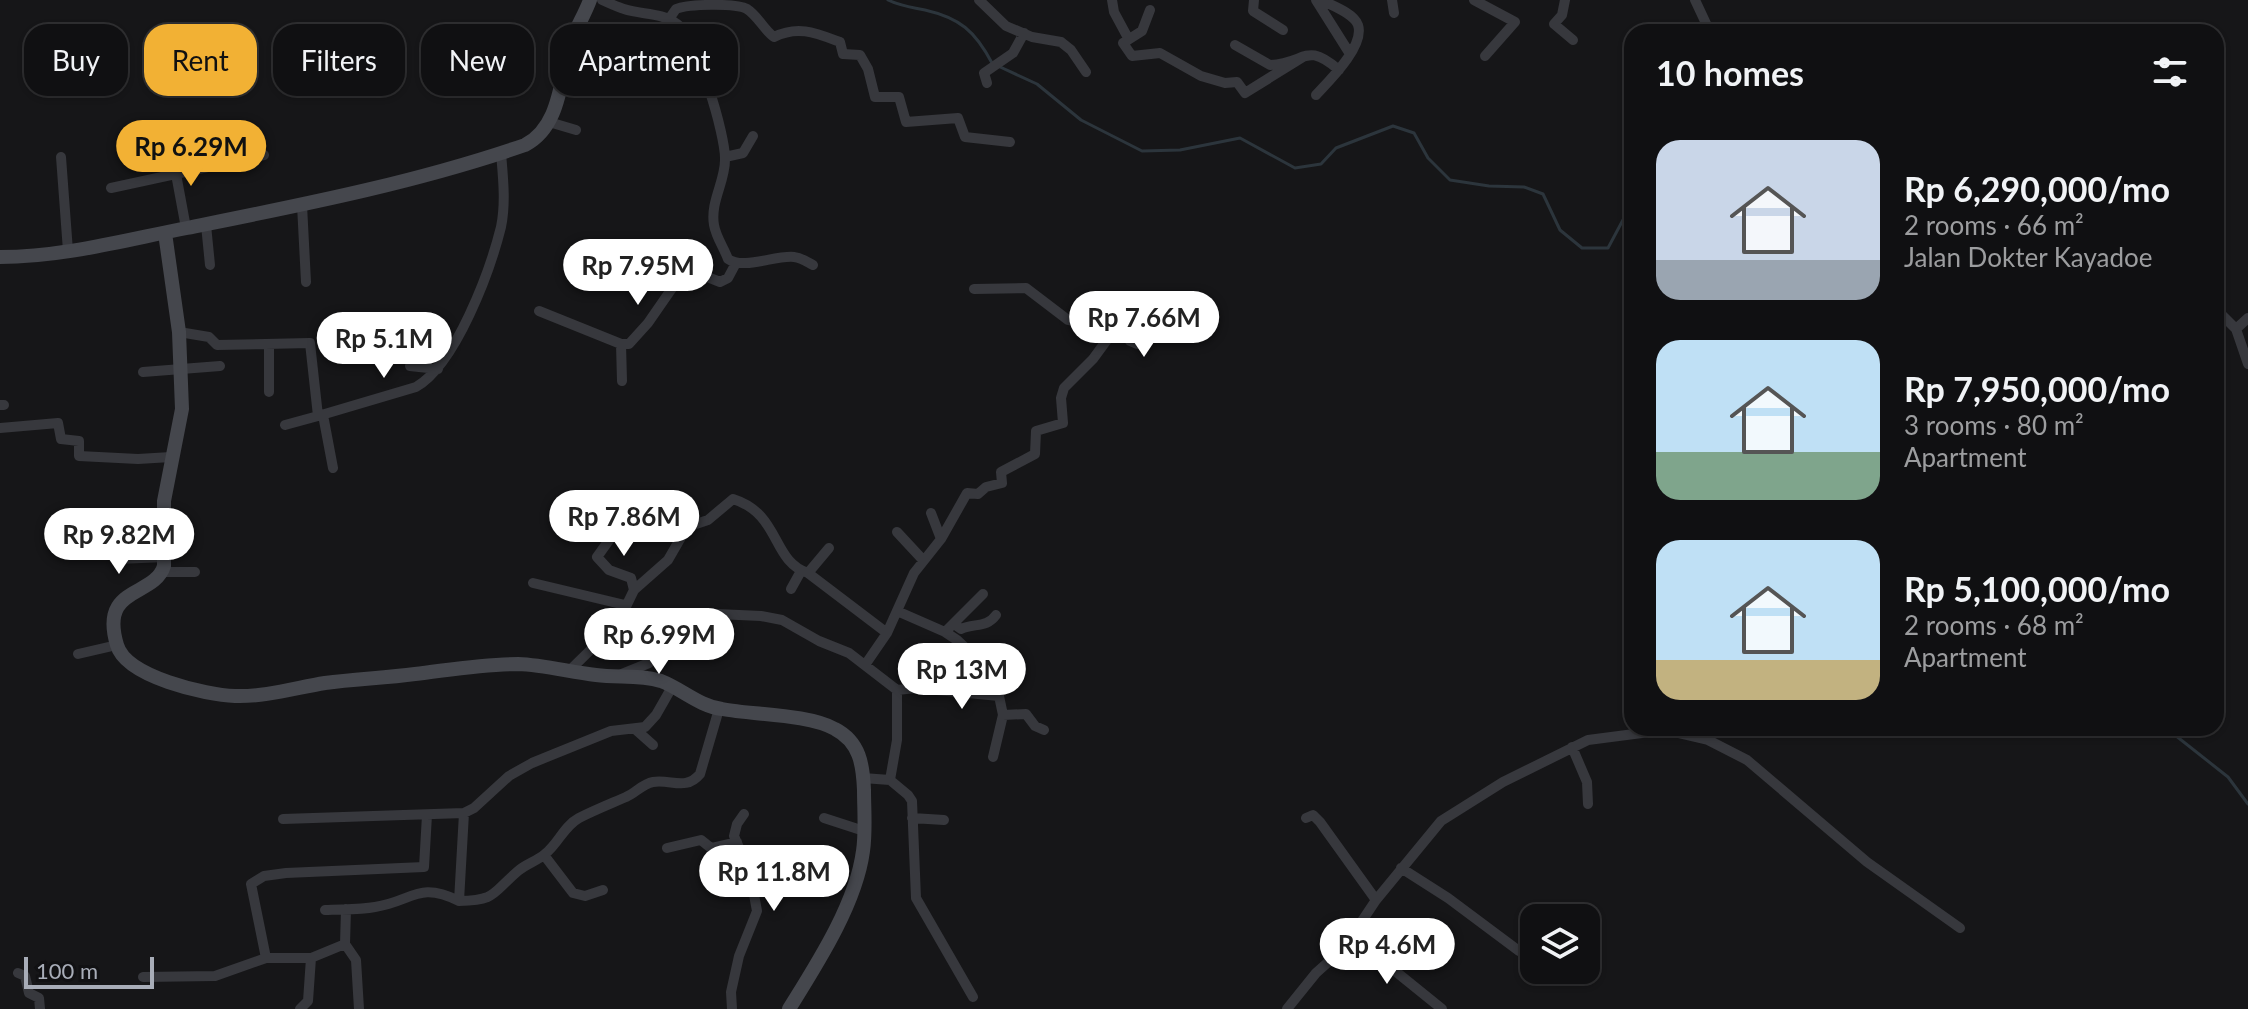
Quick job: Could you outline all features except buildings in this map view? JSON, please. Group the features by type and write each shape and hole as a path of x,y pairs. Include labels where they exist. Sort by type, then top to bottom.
{"street":[{"path":"0,257 68,251 302,205 396,183 535,140 549,122 573,38 590,0"},
{"path":"602,0 624,9 669,19 688,37 717,110 725,157 714,223 728,259 736,263 796,257 813,265"},
{"path":"979,0 1001,23 1024,33 1061,42 1071,50 1086,72"},
{"path":"1112,0 1114,12 1128,38"},
{"path":"1254,0 1253,11 1283,30"},
{"path":"1319,0 1350,54"},
{"path":"1316,95 1350,54 1358,31 1357,22 1319,0"},
{"path":"1392,0 1394,13"},
{"path":"1474,0 1515,22 1511,31 1485,56"},
{"path":"1565,0 1562,15 1554,24 1573,40"},
{"path":"1695,0 1706,24"},
{"path":"669,19 676,9 688,5 741,7 751,12 774,37 794,29 828,37 840,42 843,54 860,55 868,69 875,97 899,97 906,122 958,118 965,137 1010,142"},
{"path":"1150,10 1145,27 1124,41 1123,45 1132,56 1165,55 1201,76 1225,83 1237,82 1245,93 1303,57"},
{"path":"987,83 984,73 1013,53 1024,33"},
{"path":"1235,45 1270,65 1311,54 1323,57 1339,70"},
{"path":"549,122 576,130"},
{"path":"725,157 743,153 753,136"},
{"path":"285,425 408,391 429,380 438,369 451,351 468,315 501,228 501,153"},
{"path":"111,188 264,155"},
{"path":"61,157 68,251"},
{"path":"176,174 186,228"},
{"path":"302,205 306,282"},
{"path":"206,225 210,265"},
{"path":"165,233 179,332 182,409 164,501 163,564 117,607 117,645 137,666 159,679 184,688 236,696 260,695 331,682 518,664 599,676 620,674 644,677 719,709 806,721 836,729 856,747 863,768 863,854 848,902 789,1009"},
{"path":"539,311 621,344 633,342 675,284 705,276 720,282 728,278 736,263"},
{"path":"974,289 1026,288 1068,320 1085,324 1105,318 1116,331"},
{"path":"2224,317 2236,329 2248,362"},
{"path":"2236,329 2248,318"},
{"path":"865,665 887,633 914,573 941,539 968,492 978,494 986,487 1002,483 1003,470 1035,454 1037,428 1063,423 1061,398 1064,388 1116,331 1121,329 1130,341 1137,344 1161,332 1171,335 1182,333"},
{"path":"179,332 209,337 217,345 310,343 320,415 333,468"},
{"path":"269,344 269,392"},
{"path":"621,344 622,381"},
{"path":"143,372 220,366"},
{"path":"410,366 438,369"},
{"path":"0,428 58,423 61,439 79,441 79,456 171,457"},
{"path":"570,670 618,623 634,590 668,560 687,527 708,520 733,499 766,520 787,559 887,633"},
{"path":"931,513 941,539"},
{"path":"608,526 612,536 597,557 609,570 631,578 634,590"},
{"path":"897,532 923,560"},
{"path":"113,536 118,559 163,564 195,572"},
{"path":"791,589 829,548"},
{"path":"533,583 625,605"},
{"path":"945,632 983,594"},
{"path":"897,611 945,632 991,672 1003,715 993,757"},
{"path":"695,613 782,620 819,641 849,653 897,690 916,688 999,696"},
{"path":"954,624 961,629 969,625 985,625 996,615"},
{"path":"620,674 649,663 675,641"},
{"path":"78,654 117,645"},
{"path":"283,819 464,813 521,769 611,731 641,729 650,723 672,687"},
{"path":"890,780 897,740 897,690"},
{"path":"325,910 372,908 438,891 459,901 490,897 517,872 544,855 572,822 628,796 644,785 694,781 700,774 719,709"},
{"path":"1003,715 1026,714 1035,726 1044,730"},
{"path":"635,729 653,745"},
{"path":"1287,1009 1312,977 1353,937 1376,900 1428,834 1453,812 1572,747 1599,737 1624,734"},
{"path":"1691,736 1708,740 1747,760 1867,862 1960,928"},
{"path":"1572,747 1587,782 1588,804"},
{"path":"863,778 890,780 912,801 916,898 973,997"},
{"path":"459,901 464,813"},
{"path":"732,1009 733,980 745,938 756,916 757,905 750,873 734,832 744,814"},
{"path":"266,958 250,890 253,880 286,873 424,867 427,815"},
{"path":"1306,818 1313,815 1320,822 1376,900"},
{"path":"824,818 864,831"},
{"path":"912,818 944,820"},
{"path":"667,848 701,840 711,848 737,842"},
{"path":"544,855 573,893 585,896 603,890"},
{"path":"1401,868 1448,898 1519,951"},
{"path":"346,909 345,944 356,960 359,1009"},
{"path":"1353,937 1442,1009"},
{"path":"143,977 215,976 266,958 311,958 345,944"},
{"path":"300,1009 308,1001 311,958"},
{"path":"18,973 25,976 29,993 39,998 40,1009"}],"waterway":[{"path":"888,0 937,13 957,22 973,34 992,63"},
{"path":"998,66 1037,84 1081,120 1142,151 1180,150 1240,138 1295,168 1321,164 1336,148 1393,126 1414,133 1428,158 1450,180 1524,187 1543,194 1560,230 1582,248 1608,248 1624,218"},
{"path":"2176,736 2228,777 2248,804"}]}
